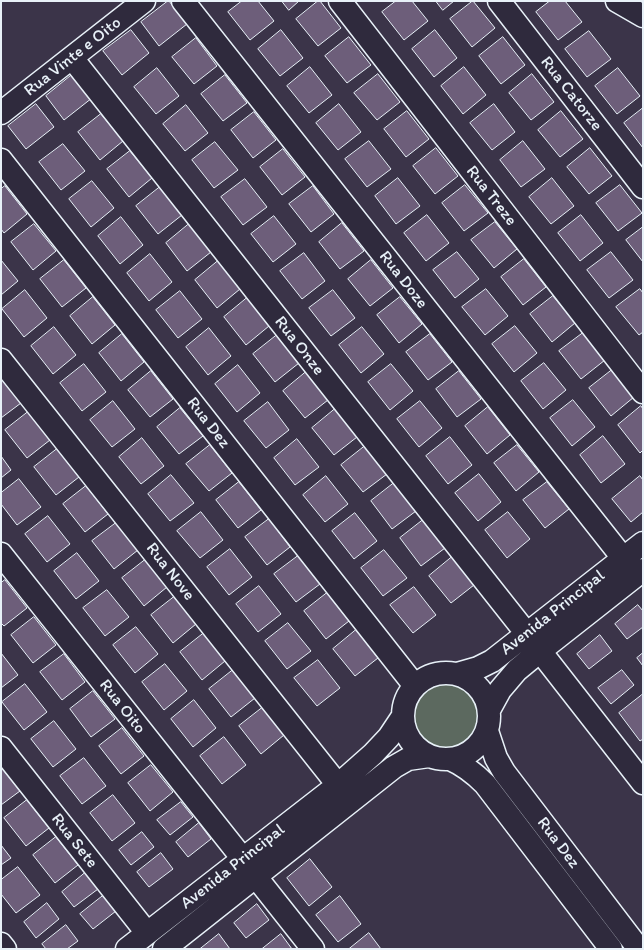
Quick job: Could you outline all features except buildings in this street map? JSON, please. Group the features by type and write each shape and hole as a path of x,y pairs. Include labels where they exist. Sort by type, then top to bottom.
{"street":[{"name":"Rua Vinte e Oito","path":"1,113 144,1"},
{"name":"Rua Doze","path":"183,1 624,558"},
{"name":"Rua Treze","path":"340,1 643,392"},
{"name":"Rua Catorze","path":"499,1 643,187"},
{"path":"617,1 643,16"},
{"name":"Rua Onze","path":"72,58 643,783"},
{"name":"Rua Dez","path":"1,160 415,686"},
{"name":"Rua Nove","path":"1,360 338,785"},
{"name":"Avenida Principal","path":"164,949 394,768 408,759 461,756 472,750 481,742 500,690 517,670 533,642 624,558 643,543"},
{"name":"Rua Oito","path":"1,554 243,859"},
{"name":"Avenida Principal","path":"457,674 478,668 533,642 640,577"},
{"name":"Avenida Principal","path":"439,757 418,749 410,740 405,728 403,716 404,704 415,686 429,676 443,673 457,674 469,679 479,687 486,698 488,721"},
{"name":"Avenida Principal","path":"127,949 338,785 373,754 389,737 403,716"},
{"name":"Rua Dez","path":"488,721 496,758 504,772 639,949"},
{"name":"Rua Sete","path":"1,748 147,934"},
{"name":"Rua Dez","path":"439,757 461,764 484,784 608,947"},
{"path":"256,877 313,949"},
{"path":"1,944 5,949"}],"green space":[{"path":"440,680 454,680 467,685 477,695 482,708 482,722 477,735 467,745 454,750 440,750 427,745 417,735 412,722 412,708 417,695 427,685"}]}
